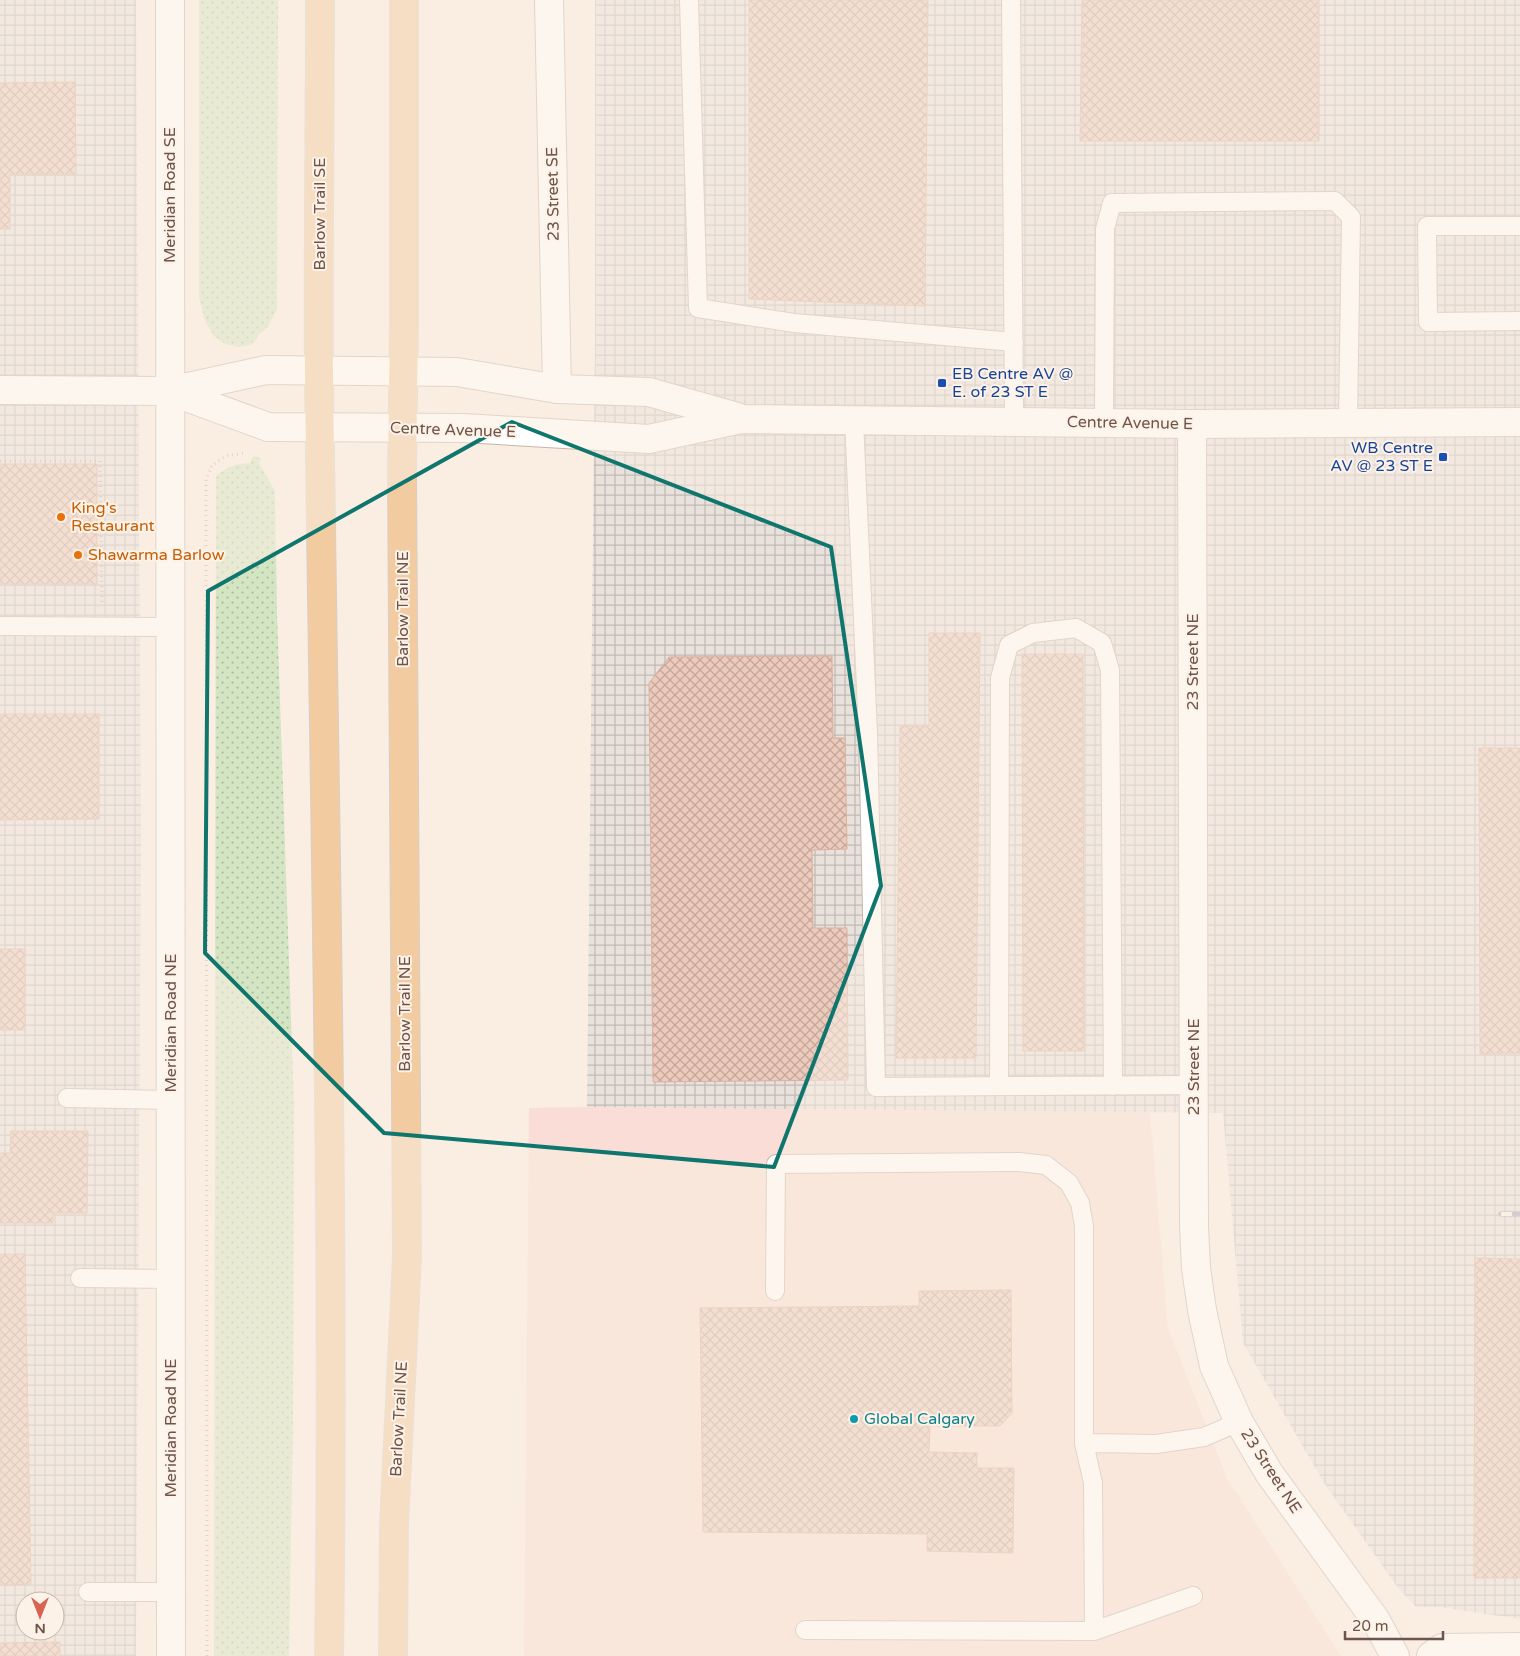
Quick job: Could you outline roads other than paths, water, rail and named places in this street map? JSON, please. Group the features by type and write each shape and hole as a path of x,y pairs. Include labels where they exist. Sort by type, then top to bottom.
{"main road":[{"name":"Barlow Trail SE","path":"320,0 320,427"},
{"path":"403,372 404,0"},
{"name":"Barlow Trail NE","path":"393,1656 394,1524 407,1257 403,372"},
{"path":"320,427 328,1003 331,1529 329,1656"}],"street":[{"name":"Meridian Road SE","path":"170,0 170,391"},
{"name":"23 Street SE","path":"549,0 556,389"},
{"name":"Centre Avenue E","path":"0,390 170,391 266,370 457,372 556,389 649,392 740,418"},
{"name":"Centre Avenue E","path":"170,391 268,427 464,428 649,439 740,418 1192,424 1520,422"},
{"name":"Meridian Road NE","path":"170,391 171,1656"},
{"name":"23 Street NE","path":"1192,424 1194,1226 1196,1268 1200,1293 1214,1366 1239,1422 1269,1473 1376,1619 1395,1656"},
{"path":"1431,1656 1442,1648 1520,1647"}],"lane":[{"path":"689,0 698,308 794,323 1014,342"},
{"path":"1011,0 1014,421"},
{"path":"1104,423 1105,229 1112,203 1335,201 1352,217 1348,423"},
{"path":"1520,226 1427,226 1428,322 1520,321"},
{"path":"854,420 868,732 876,1087 1194,1085"},
{"path":"0,626 170,627"},
{"path":"999,1086 1000,678 1009,645 1033,633 1076,628 1102,642 1110,670 1113,1086"},
{"path":"67,1098 171,1100"},
{"path":"775,1290 776,1164 1019,1162 1046,1165 1069,1184 1080,1203 1084,1226 1084,1443 1093,1483 1094,1631"},
{"path":"80,1278 171,1279"},
{"path":"1084,1443 1156,1444 1204,1437 1239,1422"},
{"path":"88,1592 171,1592"},
{"path":"805,1630 1094,1631 1193,1596"}],"railway":[{"path":"1501,1214 1520,1214"}],"place":[{"name":"EB Centre AV @ E. of 23 ST E","path":"942,383"},
{"name":"WB Centre AV @ 23 ST E","path":"1443,457"},
{"name":"King's Restaurant","path":"61,517"},
{"name":"Shawarma Barlow","path":"78,555"},
{"name":"Global Calgary","path":"854,1419"}]}
